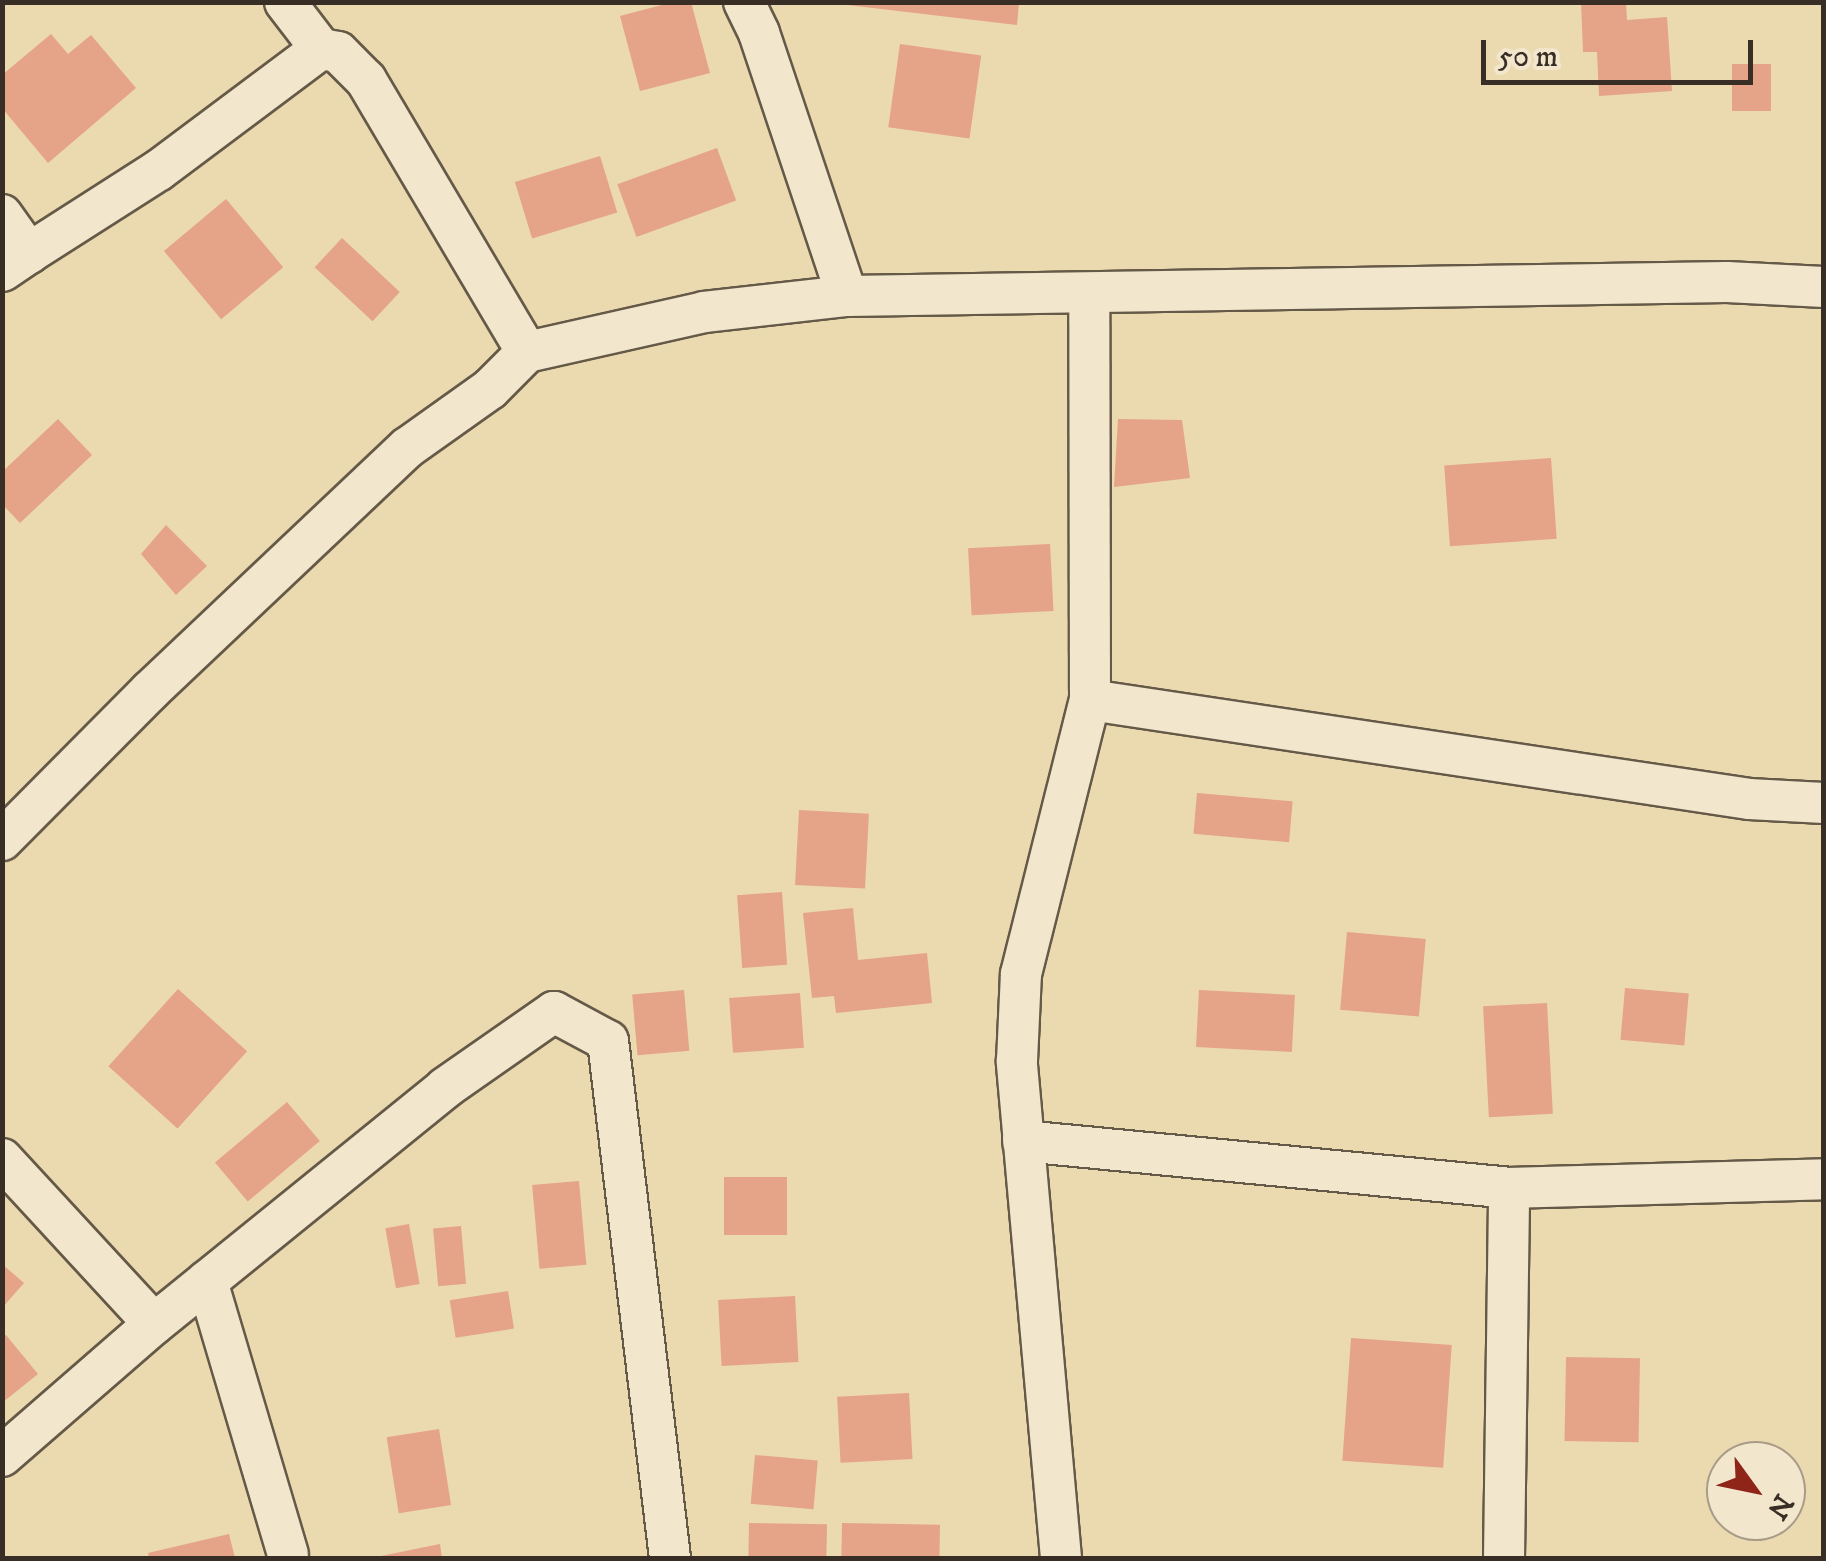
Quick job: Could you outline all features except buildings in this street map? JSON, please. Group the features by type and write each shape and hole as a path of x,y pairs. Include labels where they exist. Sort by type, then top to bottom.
{"street":[{"path":"284,2 321,49 338,52 366,80 527,352"},
{"path":"744,2 847,296"},
{"path":"2,215 16,262 159,170 321,49"},
{"path":"2,840 150,691 407,448 490,389 527,352 704,312 847,296 1089,296 1727,282 1824,287"},
{"path":"1061,1558 1017,1061 1021,974 1090,700 1089,296"},
{"path":"1090,700 1748,799 1824,804"},
{"path":"2,1456 154,1324 445,1088 554,1012 608,1041 670,1558"},
{"path":"1023,1141 1508,1188 1824,1179"},
{"path":"2,1159 154,1324"},
{"path":"1504,1558 1508,1188"},
{"path":"207,1282 288,1554"}]}
